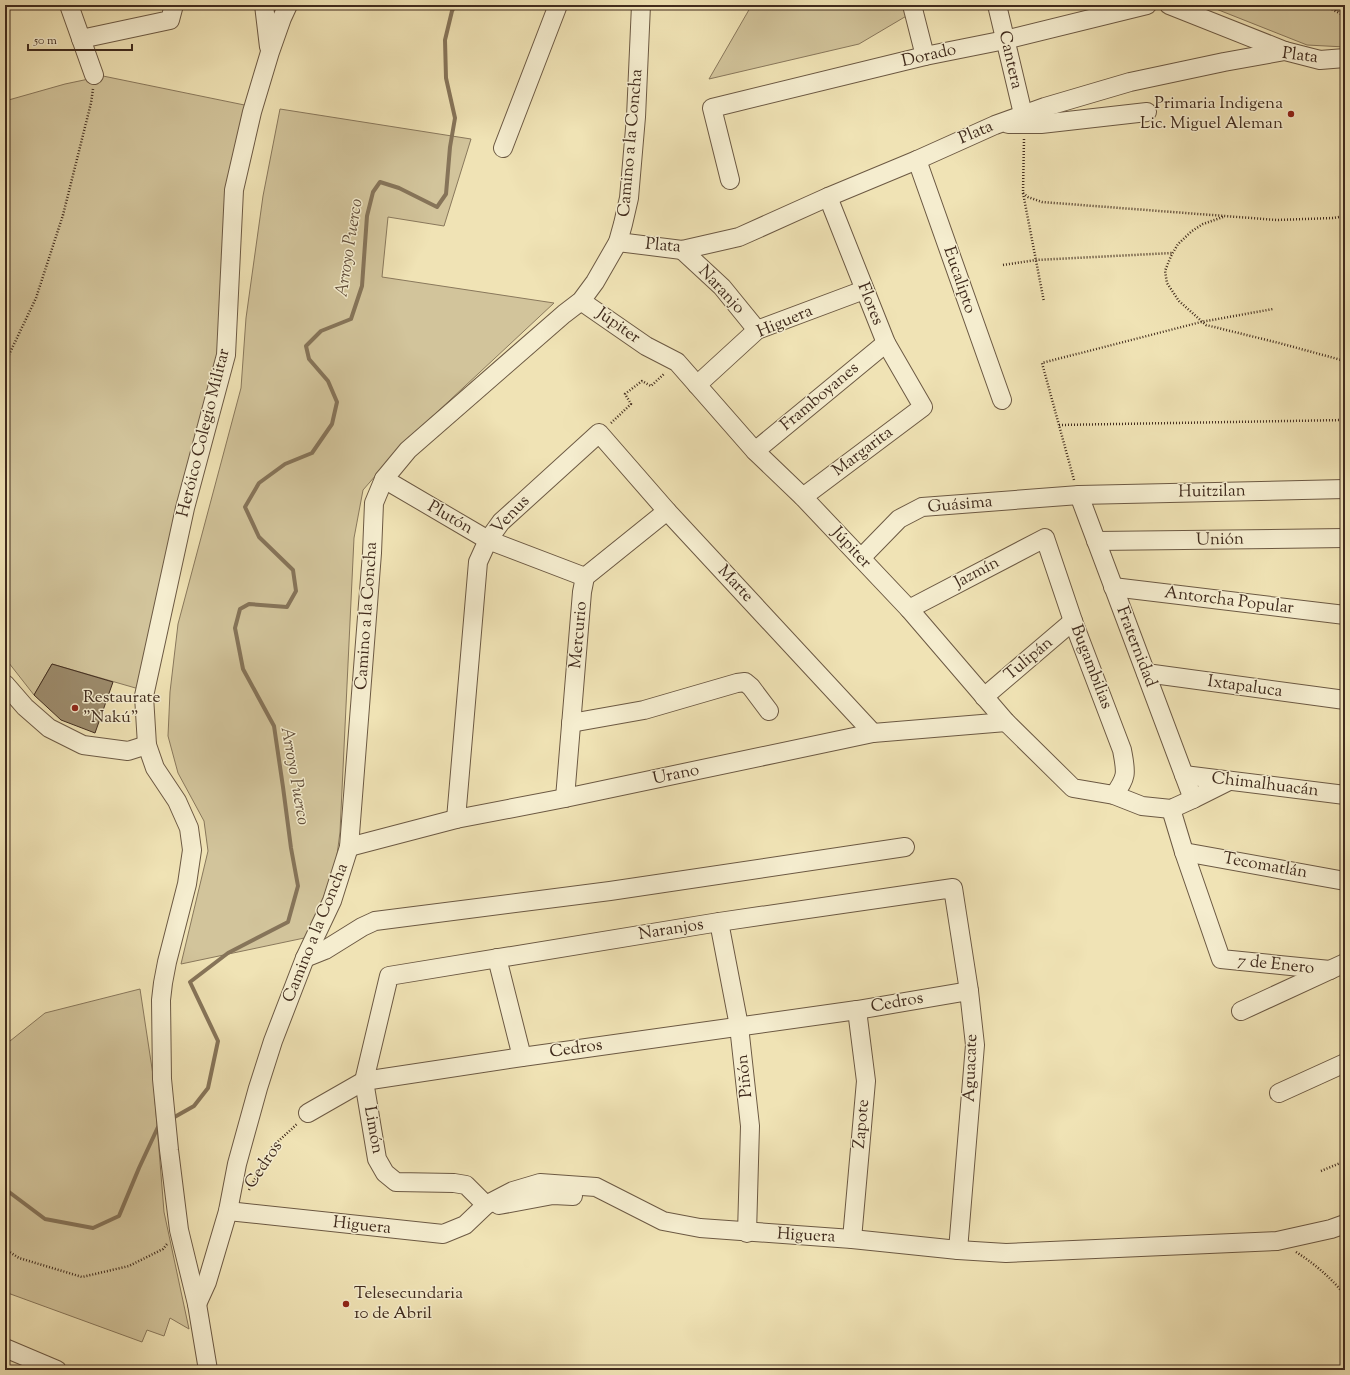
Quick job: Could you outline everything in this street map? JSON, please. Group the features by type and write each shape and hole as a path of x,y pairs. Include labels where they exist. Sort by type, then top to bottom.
{"street":[{"path":"69,5 94,75"},
{"path":"81,40 170,20 174,5"},
{"path":"264,5 270,52"},
{"name":"Heróico Colegio Militar","path":"147,745 144,696 185,508 226,355 234,190 252,112 270,52 288,5"},
{"path":"503,148 558,5"},
{"name":"Camino a la Concha","path":"196,1304 207,1282 229,1205 237,1164 273,1041 305,958 332,901 349,847 372,553 374,503 384,479 408,450 564,314 582,301 610,258 618,242 629,198 636,117 641,5"},
{"path":"912,5 925,56"},
{"name":"Cantera","path":"997,5 1023,119"},
{"name":"Dorado","path":"730,180 712,108 925,56 1005,40 1147,5"},
{"path":"1169,5 1285,51"},
{"name":"Plata","path":"618,242 682,250 739,237 828,196 917,160 995,125 1023,119 1130,82 1285,51 1320,60 1345,58"},
{"path":"1023,119 1041,124 1147,112"},
{"name":"Eucalipto","path":"917,160 1002,400"},
{"name":"Flores","path":"828,196 886,343 923,406"},
{"name":"Naranjo","path":"682,250 722,287 757,330"},
{"name":"Higuera","path":"697,385 757,330 864,290"},
{"name":"Júpiter","path":"582,301 646,346 677,362 755,451 803,497 909,609 1006,722 1073,788 1114,795 1142,806 1171,809"},
{"name":"Framboyanes","path":"755,451 886,343"},
{"name":"Margarita","path":"803,497 923,406"},
{"name":"Marte","path":"599,433 667,511 873,733"},
{"name":"Venus","path":"456,819 478,562 488,540 501,522 599,433"},
{"name":"Plutón","path":"384,479 488,540 585,577"},
{"name":"Huitzilan","path":"1078,495 1345,489"},
{"name":"Fraternidad","path":"1078,495 1193,799"},
{"name":"Guásima","path":"861,558 899,518 922,507 1078,495"},
{"name":"Mercurio","path":"565,798 582,592 585,577 667,511"},
{"name":"Jazmín","path":"909,609 1045,538"},
{"name":"Bugambilias","path":"1045,538 1073,621 1122,750 1125,768 1123,782 1114,795"},
{"name":"Unión","path":"1096,541 1345,538"},
{"name":"Antorcha Popular","path":"1113,587 1345,615"},
{"name":"Tulipán","path":"984,697 1073,621"},
{"name":"Ixtapaluca","path":"1146,673 1345,700"},
{"path":"571,723 644,710 745,682 751,687 769,711"},
{"path":"5,684 25,707 49,728 83,744 128,751 147,745 155,768 177,801 189,828 192,850 187,884 162,983 162,1079 179,1230 196,1304 208,1370"},
{"name":"Urano","path":"349,847 456,819 565,798 873,733 1006,722"},
{"name":"Chimalhuacán","path":"1184,775 1345,795"},
{"path":"1184,852 1171,809 1229,781"},
{"path":"305,958 325,950 362,927 375,921 610,891 904,847"},
{"name":"Tecomatlán","path":"1184,852 1345,881"},
{"name":"7 de Enero","path":"1184,852 1221,959 1338,967"},
{"name":"Naranjos","path":"389,976 720,922 953,888"},
{"name":"Aguacate","path":"953,888 969,991 975,1045 958,1250"},
{"name":"Piñón","path":"720,922 739,1026 750,1126 747,1233"},
{"path":"497,958 522,1057"},
{"path":"1241,1011 1338,967"},
{"name":"Limón","path":"389,976 364,1081 377,1159 385,1173 396,1182 454,1183 466,1185 486,1206"},
{"name":"Cedros","path":"308,1113 364,1081 522,1057 857,1010 969,991"},
{"name":"Zapote","path":"852,1239 866,1081 857,1010"},
{"path":"1279,1093 1345,1063"},
{"name":"Higuera","path":"229,1205 443,1234 465,1225 486,1206 513,1191 540,1183 596,1186 663,1221 700,1228 747,1233 852,1239 958,1250 1006,1253 1277,1241 1331,1229 1345,1224"},
{"path":"5,1348 57,1370"}],"path":[{"path":"1324,5 1345,16"},
{"path":"5,363 36,298 63,215 91,103 94,75"},
{"path":"1023,119 1022,193 1044,302"},
{"path":"1022,193 1042,202 1277,220 1333,218 1345,216"},
{"path":"1225,216 1203,224 1192,231 1178,244 1173,253 1165,271 1167,283 1179,301 1206,325 1279,343 1345,362"},
{"path":"1003,265 1036,260 1173,253"},
{"path":"1078,495 1042,363 1201,322 1272,309"},
{"path":"599,433 632,404 625,394 642,381 651,386 677,362"},
{"path":"1059,425 1345,420"},
{"name":"Cedros","path":"229,1205 247,1192 272,1147 308,1113"},
{"path":"1321,1171 1345,1161"},
{"path":"5,1249 18,1258 82,1276 129,1266 163,1249 179,1230"},
{"path":"1277,1241 1311,1262 1335,1283 1345,1295"}],"shaded area":[{"path":"766,5 925,5 859,44 709,79 750,8"},
{"path":"1206,5 1328,5 1334,10 1345,12 1345,47 1307,45"},
{"path":"103,76 259,108 243,183 221,357 146,691 52,664 34,695 5,658 5,101 65,84"},
{"path":"280,109 471,139 444,226 388,217 382,277 554,303 404,443 363,490 354,538 340,832 336,863 309,937 181,964 208,851 204,821 178,773 168,736 170,692 178,624 241,388 246,318 263,196"},
{"path":"140,989 153,1075 164,1212 189,1329 170,1318 164,1336 147,1330 142,1342 5,1292 5,1045 45,1013"}],"building":[{"name":"Restaurate \"Nakú\"","path":"52,664 113,682 95,733 61,720 34,695"}],"waterway":[{"name":"Arroyo Puerco","path":"171,1119 194,1106 208,1088 218,1041 190,982 228,953 288,922 298,886 291,848 274,726 243,669 235,628 240,609 249,604 287,607 296,591 293,570 259,537 245,507 259,483 285,464 312,453 332,424 337,402 328,381 309,359 306,346 321,331 351,319 362,286 367,216 373,192 380,182 399,188 437,207 446,194 450,147 455,118 446,78 445,40 452,11 455,5"},
{"name":"Arroyo Puerco","path":"5,1189 45,1219 93,1228 119,1216 158,1127 162,1124"}],"place":[{"name":"Primaria Indigena Lic. Miguel Aleman","path":"1291,114"},
{"name":"Restaurate \"Nakú\"","path":"75,708"},
{"name":"Telesecundaria 10 de Abril","path":"346,1304"}]}
